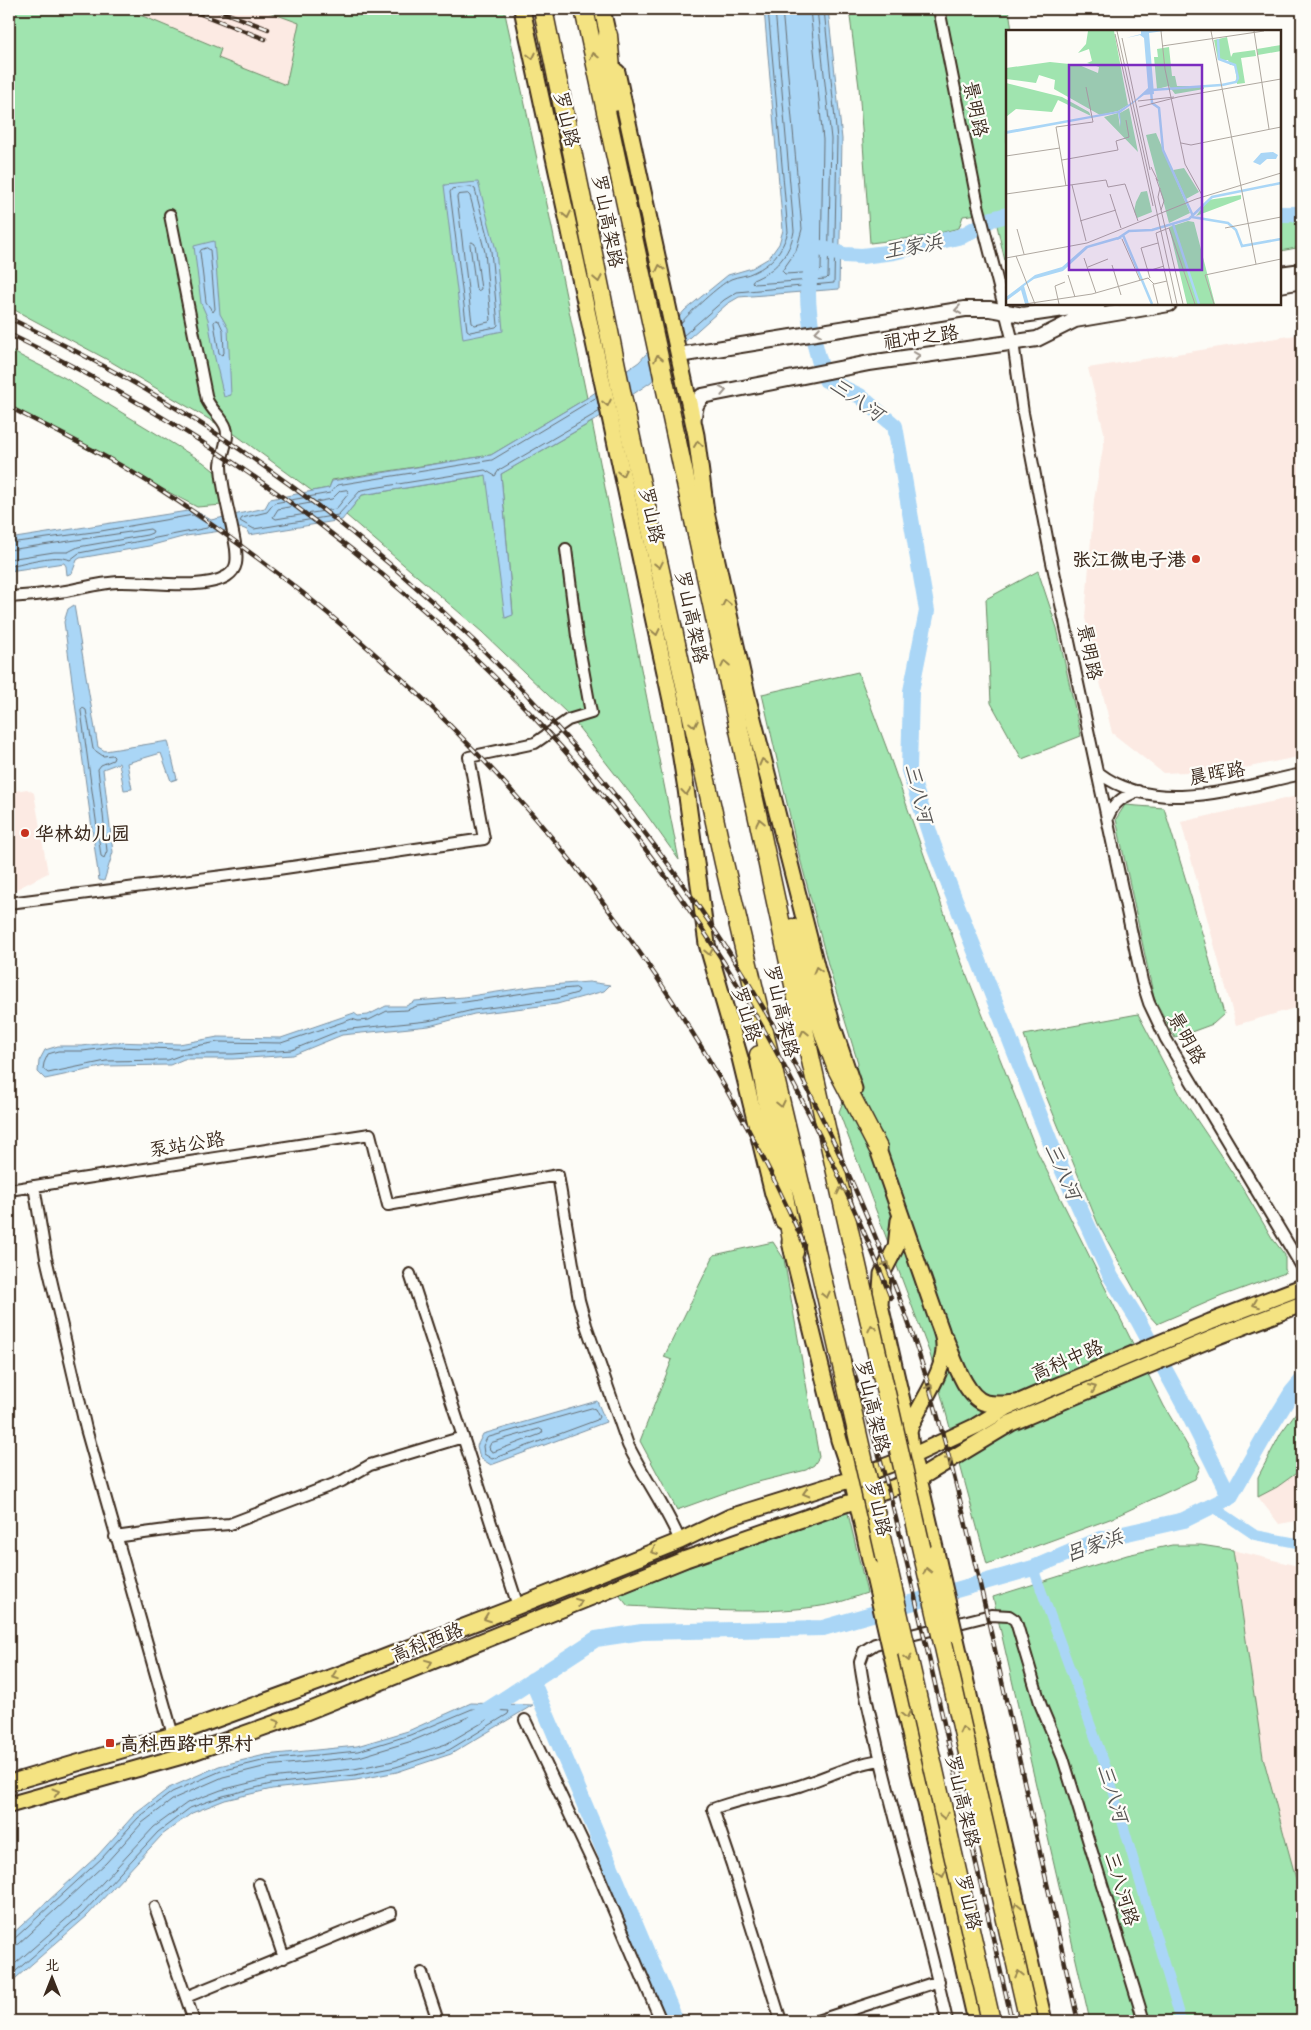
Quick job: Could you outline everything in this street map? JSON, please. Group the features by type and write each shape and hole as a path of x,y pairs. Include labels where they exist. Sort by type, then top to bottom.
{"highway":[{"name":"罗山高架路","path":"543,9 619,420 815,1247 991,2021"},
{"name":"罗山高架路","path":"584,9 638,258 663,384 790,967 1029,2021"},
{"path":"608,35 612,94 621,135 638,258"},
{"path":"767,856 786,907 825,1037 837,1069 857,1112 878,1148"},
{"path":"724,863 794,1252"}],"main road":[{"name":"罗山路","path":"522,9 610,375"},
{"path":"602,9 624,98 694,421 706,512 762,759 834,1027 851,1081 878,1148 938,1322 969,1391 976,1399 985,1403 1018,1403"},
{"path":"1281,274 1302,271"},
{"path":"1281,285 1302,281"},
{"name":"祖冲之路","path":"679,355 965,309 1006,313 1039,313 1091,305"},
{"name":"祖冲之路","path":"694,421 696,405 702,396 868,363 1037,339 1074,320 1163,305"},
{"name":"罗山路","path":"619,420 679,742 707,944 740,1058 773,1194 794,1252 840,1440 852,1479 976,2021"},
{"path":"899,1213 899,1231 896,1248 882,1274 880,1294 909,1432 912,1456 936,1552 1044,2021"},
{"name":"高科中路","path":"852,1479 912,1456 976,1426 1018,1403 1140,1351 1302,1288"},
{"name":"高科中路","path":"856,1501 918,1479 1011,1423 1147,1365 1302,1304"},
{"path":"909,1432 921,1403 938,1373 943,1356 944,1345 938,1322"},
{"name":"高科西路","path":"9,1783 173,1736 518,1606 680,1541 730,1517 852,1479"},
{"name":"高科西路","path":"9,1805 182,1756 302,1714 686,1559 856,1501"}],"street":[{"name":"景明路","path":"939,9 978,205 1013,342 1023,413 1048,544 1099,772 1142,981 1156,1021 1302,1266"},
{"path":"9,597 64,591 106,583 174,584 219,579 230,574 236,565 236,549 221,465 227,435 226,428 207,400 170,215"},
{"path":"9,903 288,868 484,839 469,757 534,743 568,720 591,713 566,549"},
{"name":"晨晖路","path":"1099,772 1117,784 1138,791 1167,796 1187,796 1302,774"},
{"path":"1108,817 1115,804 1138,791"},
{"name":"泵站公路","path":"9,1190 370,1134 388,1205 558,1175 579,1300 586,1325 628,1444 637,1463 672,1520 680,1541"},
{"path":"34,1186 40,1227 65,1342 115,1537 173,1736"},
{"path":"410,1274 518,1606"},
{"path":"115,1537 188,1527 230,1524 342,1481 370,1465 463,1437"},
{"name":"三八河路","path":"881,1760 861,1670 861,1656 864,1651 875,1644 978,1616 991,1614 1009,1616 1015,1620 1041,1706 1063,1758 1144,2021"},
{"path":"525,1720 598,1876 661,2021"},
{"path":"781,2021 713,1809 746,1798 797,1786 859,1764 881,1760 906,1864 939,1982 947,2021"},
{"path":"259,1884 284,1958"},
{"path":"155,1906 194,2021"},
{"path":"186,1997 392,1914"},
{"path":"422,1973 438,2021"},
{"path":"817,2021 939,1982"}],"shaded area":[{"path":"121,9 261,9 299,23 286,85 218,58 221,49"},
{"name":"张江微电子港","path":"1302,334 1302,756 1235,770 1163,773 1112,733 1085,618 1094,500 1105,436 1088,368"},
{"name":"华林幼儿园","path":"27,789 34,793 48,873 9,893 9,792"},
{"path":"1302,795 1302,1006 1236,1025 1181,822"},
{"path":"1302,1469 1302,1520 1279,1524 1258,1497 1277,1487"},
{"path":"1233,1550 1302,1567 1302,1901 1263,1757"}],"green space":[{"path":"9,9 57,9 61,13 77,9 121,9 221,49 218,58 286,85 299,23 261,9 504,9 587,398 491,455 332,480 329,488 312,491 236,435 108,360 9,307"},
{"path":"849,9 1009,9 1012,30 1006,30 1006,266 994,212 963,216 959,228 928,236 870,243 859,87"},
{"path":"1281,209 1302,210 1302,247 1281,251"},
{"path":"9,350 65,378 203,462 218,474 223,505 197,507 9,408"},
{"path":"592,422 679,860 644,811 568,714 482,632 346,515 362,495 487,475 506,618 513,614 501,474"},
{"path":"1038,571 1057,628 1081,736 1022,759 991,703 986,599"},
{"path":"858,672 960,958 1036,1149 1164,1406 1200,1467 1195,1479 1110,1519 987,1564 930,1354 839,1112 858,1063 829,968 797,847 762,694"},
{"path":"1125,805 1164,808 1205,943 1224,1014 1213,1024 1175,1038 1154,998 1116,819"},
{"path":"1138,1014 1182,1098 1242,1187 1272,1238 1285,1255 1285,1273 1222,1296 1157,1324 1148,1314 1098,1224 1042,1086 1024,1035"},
{"path":"773,1242 784,1259 819,1457 814,1465 806,1470 746,1485 677,1510 640,1441 672,1360 664,1357 714,1255"},
{"path":"1302,1404 1302,1469 1277,1487 1258,1497 1258,1477 1281,1433"},
{"path":"846,1505 867,1593 827,1605 754,1611 628,1606 619,1595"},
{"path":"1172,1545 1201,1545 1233,1550 1263,1757 1302,1901 1302,2021 1090,2021 993,1597 1127,1555"}],"water":[{"path":"764,9 828,9 842,139 839,289 739,297 727,304 681,345 651,382 595,420 501,474 513,615 505,618 486,475 362,495 342,520 249,535 247,530 242,528 186,536 149,546 80,558 77,560 72,573 67,575 64,563 9,571 9,539 194,510 211,520 265,508 270,499 329,488 332,481 491,455 587,398 639,362 685,310 728,275 752,268 769,258 779,244 783,230"},
{"path":"478,182 496,250 503,331 463,339 444,185"},
{"path":"214,241 220,314 228,328 231,395 224,397 208,319 201,303 194,246"},
{"path":"74,605 98,747 105,751 168,741 177,779 171,781 161,753 127,763 132,789 124,790 119,763 103,769 113,852 104,881 99,880 64,622 68,609"},
{"path":"589,982 610,985 604,991 557,1004 474,1014 429,1026 342,1035 293,1055 233,1059 184,1059 170,1065 106,1066 45,1079 38,1072 39,1061 45,1050 58,1046 82,1046 114,1042 179,1044 218,1037 281,1038 354,1013 358,1016 368,1015 386,1006 406,1006 415,1001 464,997 537,986"},
{"path":"597,1401 606,1422 491,1465 480,1458 477,1446 483,1434"},
{"path":"471,1703 533,1705 451,1754 397,1772 356,1780 272,1789 225,1800 192,1813 162,1835 87,1916 9,1984 9,1937 98,1855 134,1815 169,1788 219,1766 265,1755 357,1746 408,1731"}],"waterway":[{"name":"王家浜","path":"1281,214 1302,214"},
{"name":"王家浜","path":"820,248 844,255 862,256 894,252 962,236 992,219 1006,215"},
{"name":"三八河","path":"812,270 808,290 809,314 816,349 826,380 860,396 895,426 927,611 911,691 909,770 933,844 1053,1149 1111,1277 1138,1320 1185,1407 1230,1497"},
{"name":"吕家浜","path":"478,1716 596,1639 642,1632 823,1628 1033,1568 1101,1539 1184,1520 1230,1497 1263,1439 1292,1392 1302,1380"},
{"path":"1212,1506 1255,1535 1302,1544"},
{"name":"三八河","path":"1033,1568 1107,1770 1181,2021"},
{"path":"532,1680 676,2021"}],"railway":[{"path":"188,9 265,39"},
{"path":"215,9 268,29"},
{"path":"9,318 47,336 140,386 243,451 324,510 402,574 475,642 545,714 611,790 672,870 729,952 756,995 805,1083 848,1174 887,1266 919,1354 944,1438 965,1522 1078,2021"},
{"path":"9,334 116,390 218,453 316,522 410,598 497,680 579,768 655,861 748,1001 815,1126 855,1211 891,1298"},
{"path":"9,407 117,463 198,515 241,545 303,593 392,669 475,752 553,839 625,932 690,1029 749,1130 800,1235 858,1384 882,1465 903,1547 1012,2021"}],"place":[{"name":"张江微电子港","path":"1196,559"},
{"name":"华林幼儿园","path":"25,833"},
{"name":"高科西路中界村","path":"110,1743"}]}
